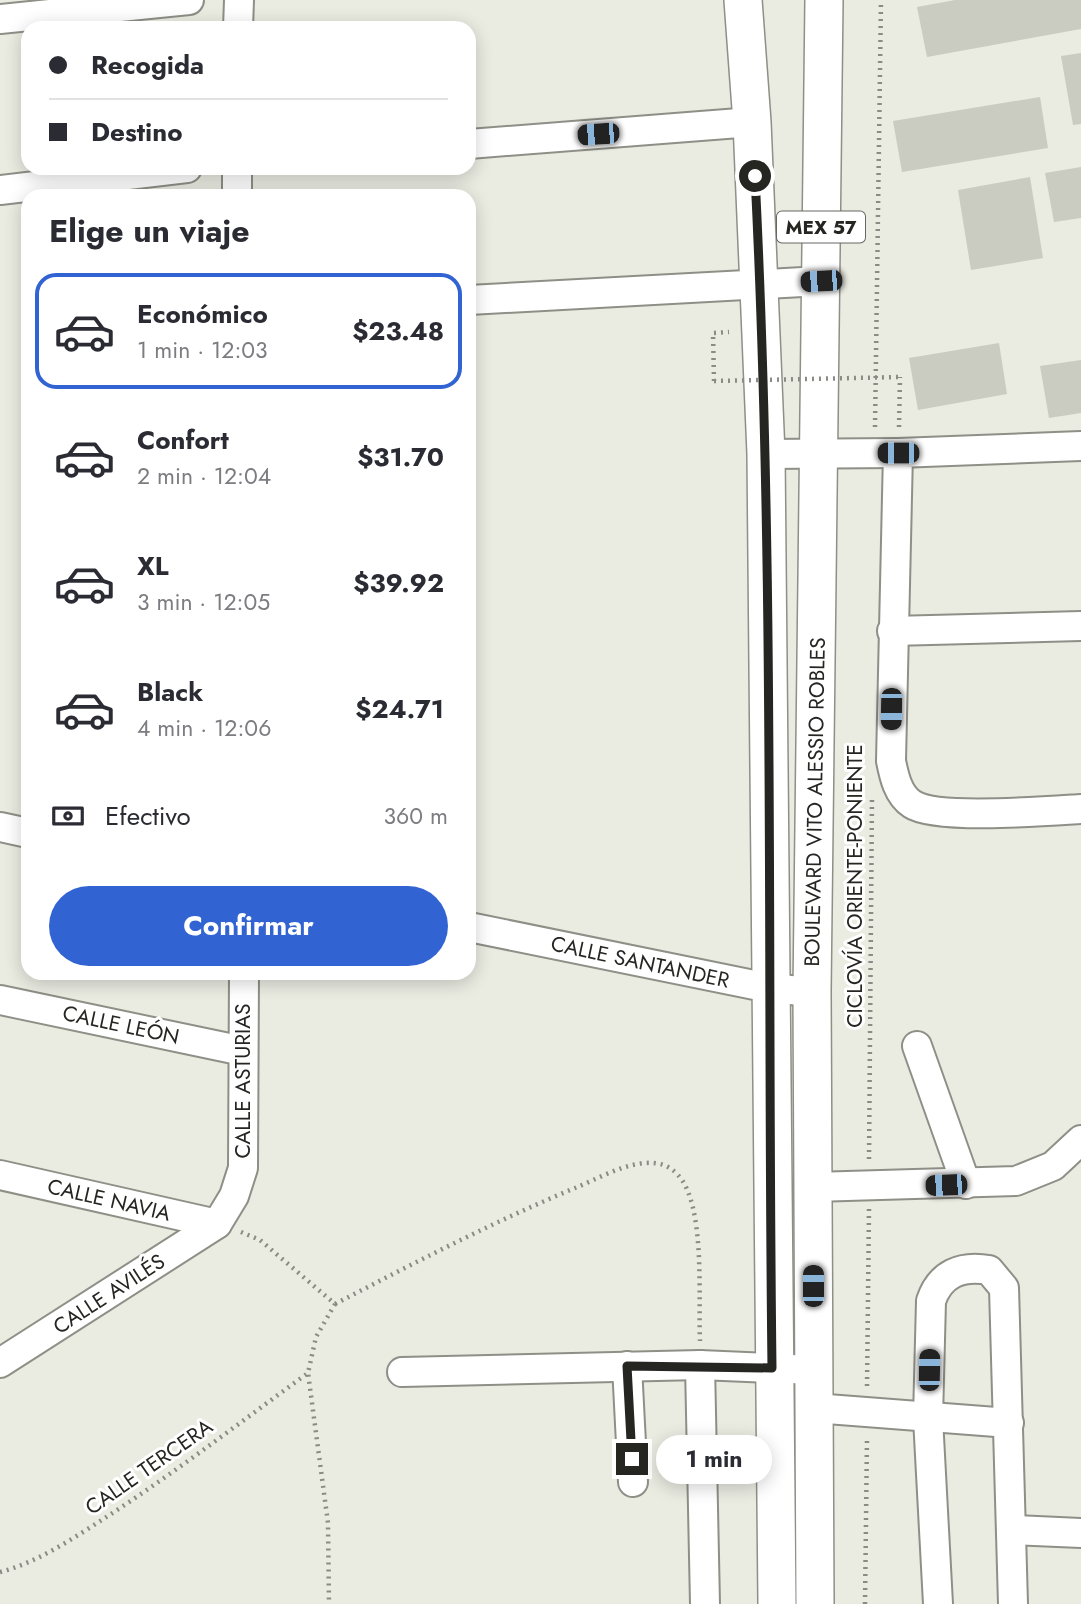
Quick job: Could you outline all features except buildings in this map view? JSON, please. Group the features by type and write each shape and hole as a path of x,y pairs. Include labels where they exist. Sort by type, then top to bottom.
{"main road":[{"name":"BOULEVARD VITO ALESSIO ROBLES","path":"743,0 752,122 766,454 772,1368 777,1604"},
{"name":"BOULEVARD VITO ALESSIO ROBLES","path":"815,1604 812,992 824,0"}],"street":[{"path":"0,19 189,0"},
{"path":"238,21 239,0"},
{"path":"476,143 752,122"},
{"path":"0,191 130,175"},
{"path":"476,300 821,281"},
{"path":"766,454 819,453 891,444 1081,446"},
{"path":"891,444 891,761 902,795 922,810 951,812 1081,809"},
{"path":"892,631 1081,626"},
{"path":"0,827 21,832"},
{"name":"CALLE SANTANDER","path":"476,928 769,988 812,992"},
{"name":"CALLE ASTURIAS","path":"217,1224 234,1196 243,1168 244,980"},
{"name":"CALLE LEÓN","path":"0,1000 243,1051"},
{"path":"917,1046 966,1184"},
{"path":"813,1187 1016,1181 1053,1166 1081,1140"},
{"name":"CALLE NAVIA","path":"0,1175 217,1224"},
{"name":"CALLE AVILÉS","path":"0,1363 217,1224"},
{"path":"938,1604 928,1418 931,1301 936,1287 944,1277 977,1268 989,1270 1004,1288 1013,1530 1013,1604"},
{"path":"0,1340 28,1347"},
{"path":"700,1365 705,1604"},
{"path":"402,1372 700,1365 814,1370"},
{"path":"627,1366 633,1482"},
{"path":"814,1408 1009,1423"},
{"path":"1013,1530 1081,1533"}],"path":[{"path":"881,0 891,444"},
{"path":"713,332 714,381 900,377 891,444"},
{"name":"CICLOVÍA ORIENTE-PONIENTE","path":"865,1604 872,789"},
{"path":"329,1604 328,1523 308,1373 316,1337 335,1304 557,1195 624,1168 644,1163 662,1163 680,1176 692,1201 697,1243 700,1365"},
{"path":"217,1224 260,1240 335,1304"},
{"name":"CALLE TERCERA","path":"0,1572 42,1556 76,1537 139,1496 308,1373"}],"route":[{"path":"632,1459 627,1366 772,1368 769,638 765,429 755,176"}]}
